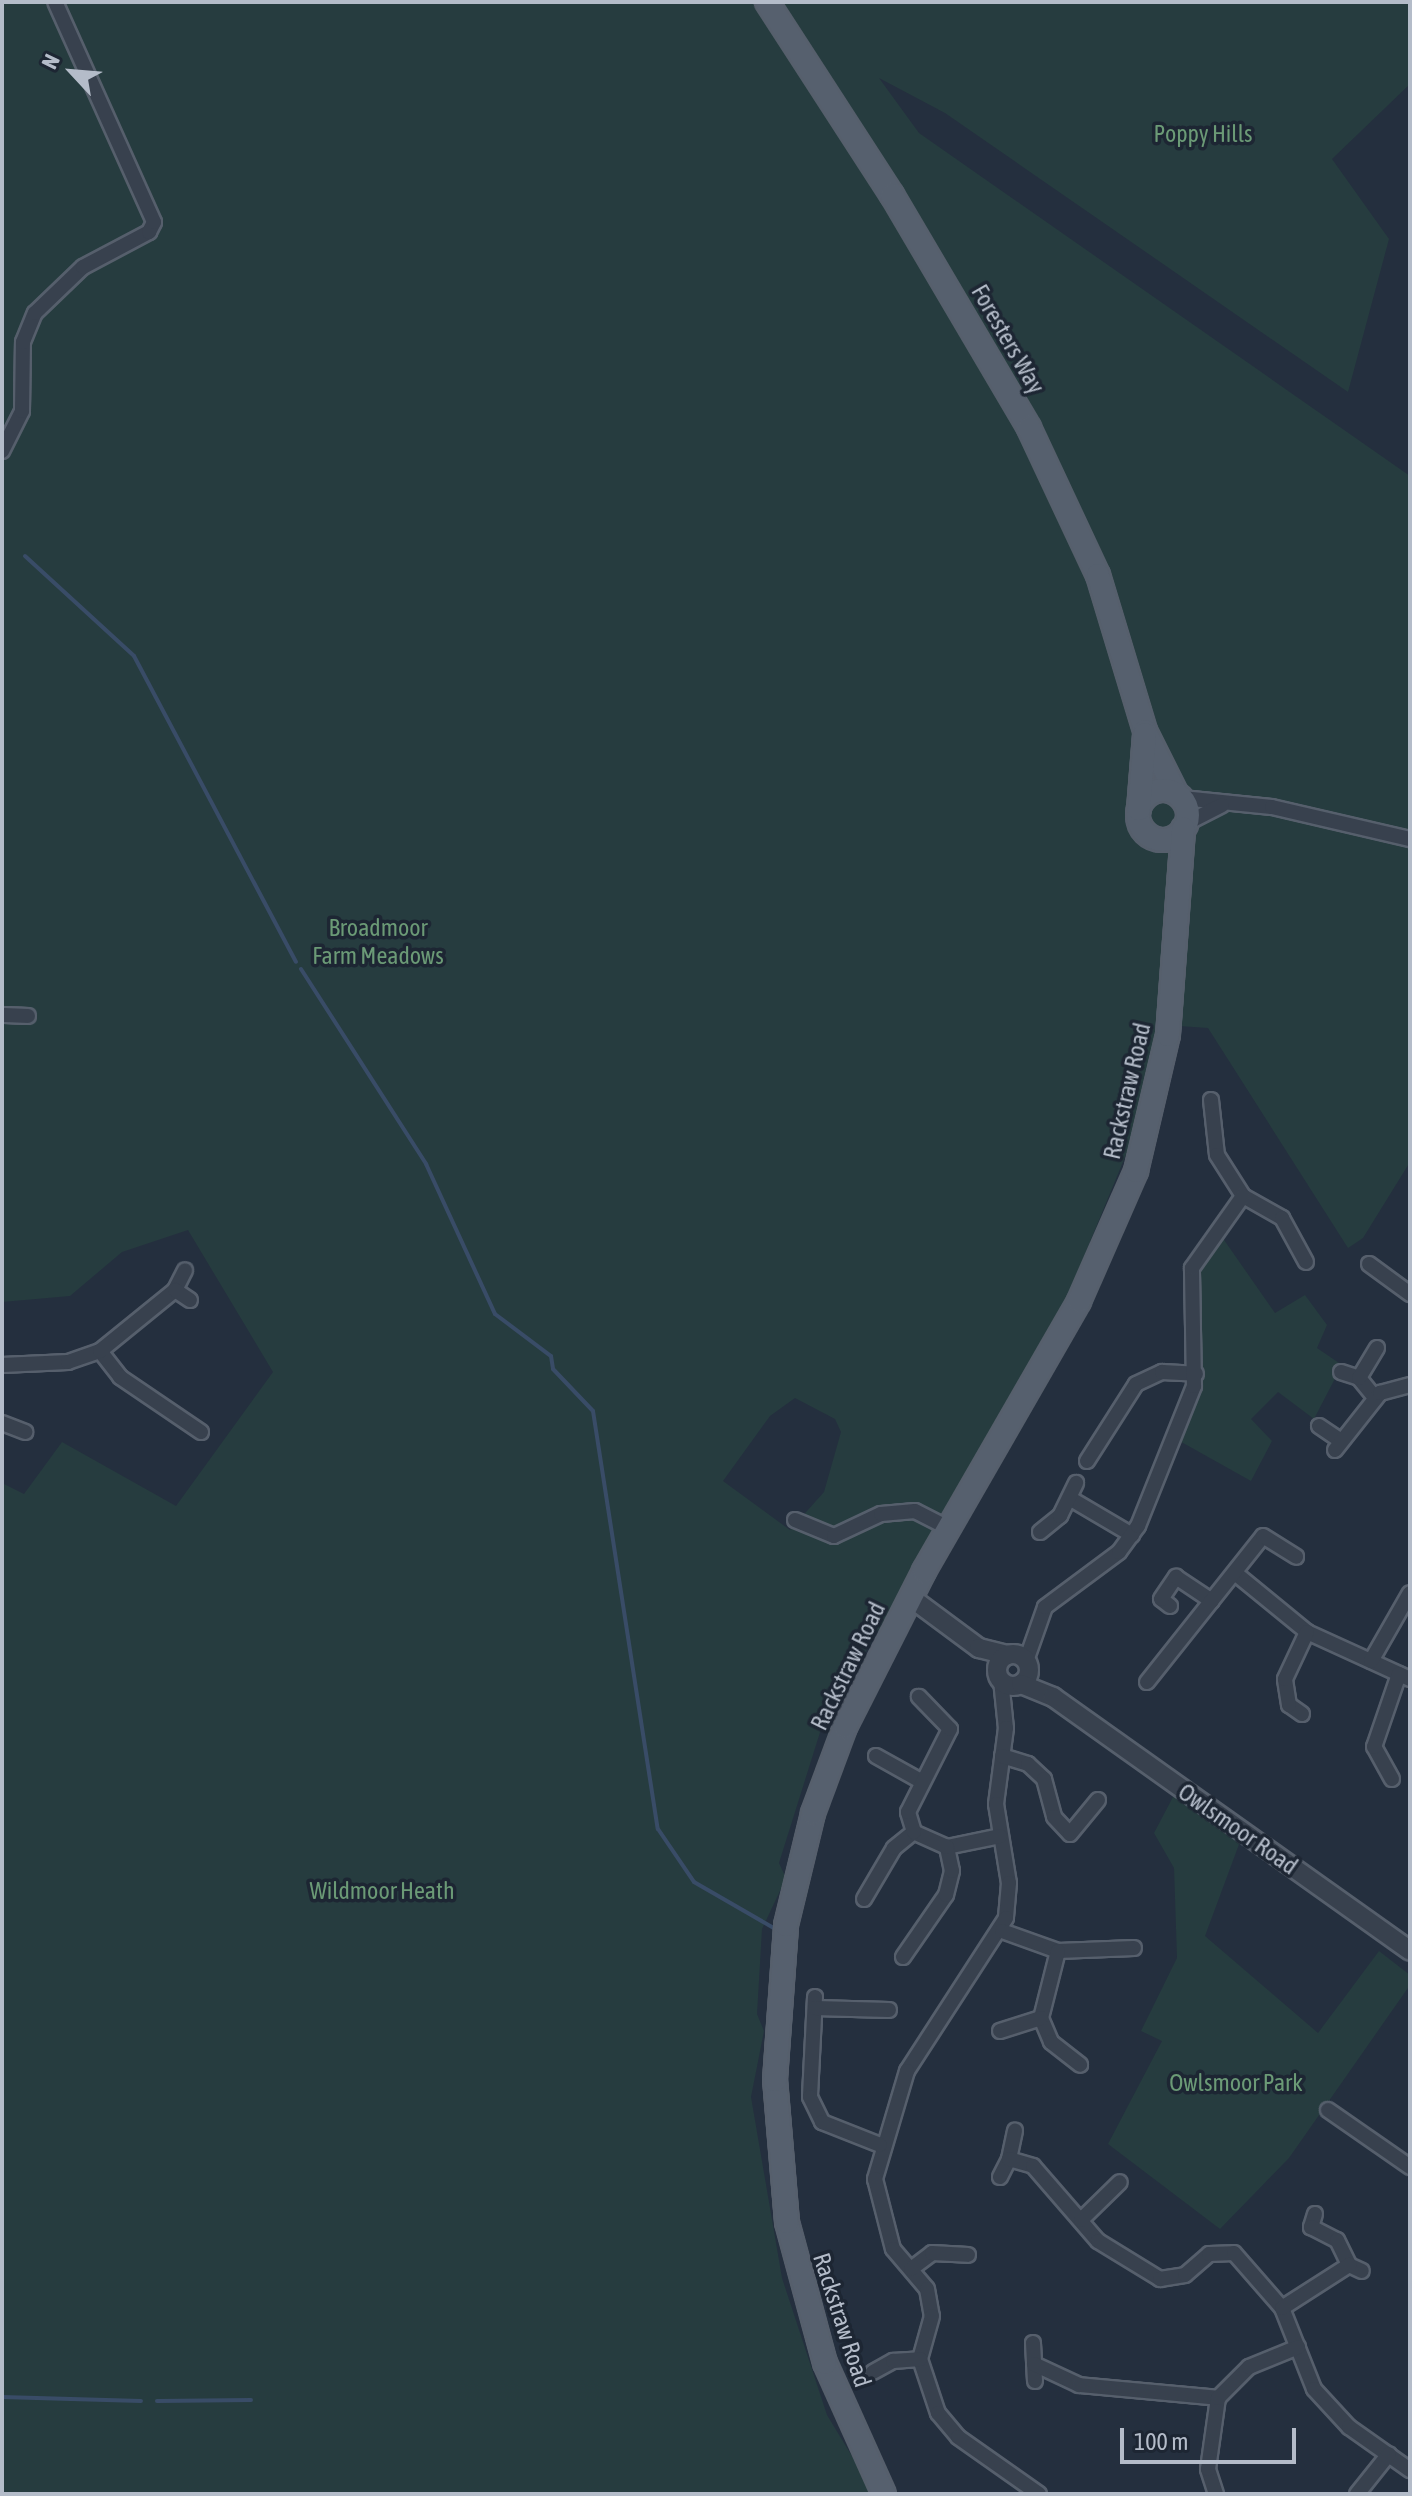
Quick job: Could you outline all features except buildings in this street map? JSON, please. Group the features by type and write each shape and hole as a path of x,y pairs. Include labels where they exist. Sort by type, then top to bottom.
{"main road":[{"name":"Foresters Way","path":"767,2 892,195 1029,428 1103,587 1145,731 1179,795"},
{"name":"Foresters Way","path":"1139,809 1145,731"},
{"path":"1152,793 1179,795 1185,826 1166,839 1150,836 1139,809 1152,793"},
{"name":"Rackstraw Road","path":"884,2494 834,2388 794,2258 778,2161 776,2033 786,1925 813,1813 845,1727 910,1597 1079,1301 1136,1171 1168,1035 1176,896 1185,826"},
{"name":"Rackstraw Road","path":"1150,836 1176,896"}],"street":[{"path":"2,451 22,411 23,342 35,313 83,267 153,228 55,2"},
{"path":"1179,795 1410,839"},
{"path":"1185,826 1226,803"},
{"path":"2,1015 28,1016"},
{"path":"1211,1100 1217,1155 1243,1196 1282,1218 1306,1262"},
{"path":"1039,2494 958,2437 938,2413 920,2359 932,2316 927,2289 911,2269 878,2213 880,2145 940,2009 1002,1931 1009,1883 1000,1836 1002,1756 1006,1709 1014,1670 1032,1629 1059,1593 1132,1535 1196,1374 1187,1302 1192,1268 1243,1196"},
{"path":"1369,1264 1409,1290"},
{"path":"2,1366 68,1362 100,1351 175,1290 185,1270"},
{"path":"175,1290 190,1300"},
{"path":"1359,1378 1377,1348"},
{"path":"100,1351 120,1377 201,1432"},
{"path":"1087,1461 1136,1384 1162,1372 1196,1374"},
{"path":"1341,1372 1359,1378 1375,1398"},
{"path":"1319,1426 1338,1446 1375,1398 1410,1385"},
{"path":"2,1423 25,1432"},
{"path":"1040,1532 1071,1499 1076,1483"},
{"path":"1071,1499 1132,1535"},
{"path":"795,1520 834,1536 881,1514 915,1511 949,1528"},
{"path":"1147,1682 1263,1536 1296,1557"},
{"path":"1235,1573 1307,1632 1405,1676 1374,1747 1392,1779"},
{"path":"1170,1606 1161,1599 1176,1577 1212,1601"},
{"path":"1371,1661 1410,1593"},
{"name":"Owlsmoor Road","path":"910,1597 1410,1951"},
{"path":"1302,1714 1289,1705 1285,1679 1307,1632"},
{"path":"919,1697 950,1729 919,1780 908,1812 914,1832 947,1847 1000,1836"},
{"path":"876,1756 919,1780"},
{"path":"1002,1756 1028,1764 1044,1779 1054,1817 1070,1834 1098,1800"},
{"path":"864,1899 894,1848 914,1832"},
{"path":"903,1957 946,1895 947,1847"},
{"path":"1002,1931 1058,1951 1134,1948"},
{"path":"1058,1951 1041,2018 1051,2042 1080,2065"},
{"path":"880,2145 822,2122 810,2097 815,2003 889,2010"},
{"path":"1000,2031 1041,2018"},
{"path":"1328,2110 1410,2167"},
{"path":"1000,2177 1009,2159 1015,2131"},
{"path":"1009,2159 1051,2180 1098,2241 1160,2279 1185,2275 1209,2254 1234,2253 1282,2308 1314,2389 1410,2470"},
{"path":"1081,2220 1109,2201 1120,2182"},
{"path":"1282,2308 1355,2268 1337,2240 1311,2227 1315,2214"},
{"path":"911,2269 932,2253 968,2255"},
{"path":"1033,2343 1035,2381"},
{"path":"1216,2494 1208,2469 1218,2398 1249,2367 1298,2347"},
{"path":"873,2372 893,2361 920,2359"},
{"path":"1034,2364 1079,2385 1218,2398"},
{"path":"1357,2494 1389,2454"}],"green space":[{"path":"2,2 1410,2 1410,84 1332,159 1389,239 1348,392 945,113 879,78 919,133 1410,476 1410,1162 1363,1238 1348,1248 1208,1028 1179,1026 1052,1334 822,1726 779,1863 786,1878 762,1929 757,2014 764,2031 751,2097 782,2278 827,2415 875,2494 2,2494 2,1483 24,1494 62,1442 176,1506 273,1372 188,1230 122,1252 70,1296 2,1302","holes":["795,1398 835,1419 841,1432 824,1492 790,1530 723,1481 770,1416"]},
{"path":"1222,1237 1275,1313 1305,1295 1327,1325 1317,1348 1342,1365 1314,1419 1278,1392 1251,1419 1272,1441 1251,1481 1176,1439 1200,1383 1195,1269"},
{"name":"Owlsmoor Park","path":"1174,1795 1241,1839 1205,1936 1318,2033 1379,1951 1410,1975 1410,1985 1289,2158 1220,2229 1108,2144 1162,2041 1141,2031 1177,1958 1174,1868 1154,1833"}],"waterway":[{"path":"25,556 134,656 296,962"},
{"path":"301,969 426,1164 495,1314 551,1356 553,1369 593,1411 658,1829 694,1882 777,1930"},
{"path":"2,2397 141,2401"},
{"path":"157,2401 251,2400"}],"park label":[{"name":"Poppy Hills","path":"1203,134"},
{"name":"Broadmoor Farm Meadows","path":"378,942"},
{"name":"Wildmoor Heath","path":"382,1891"}]}
